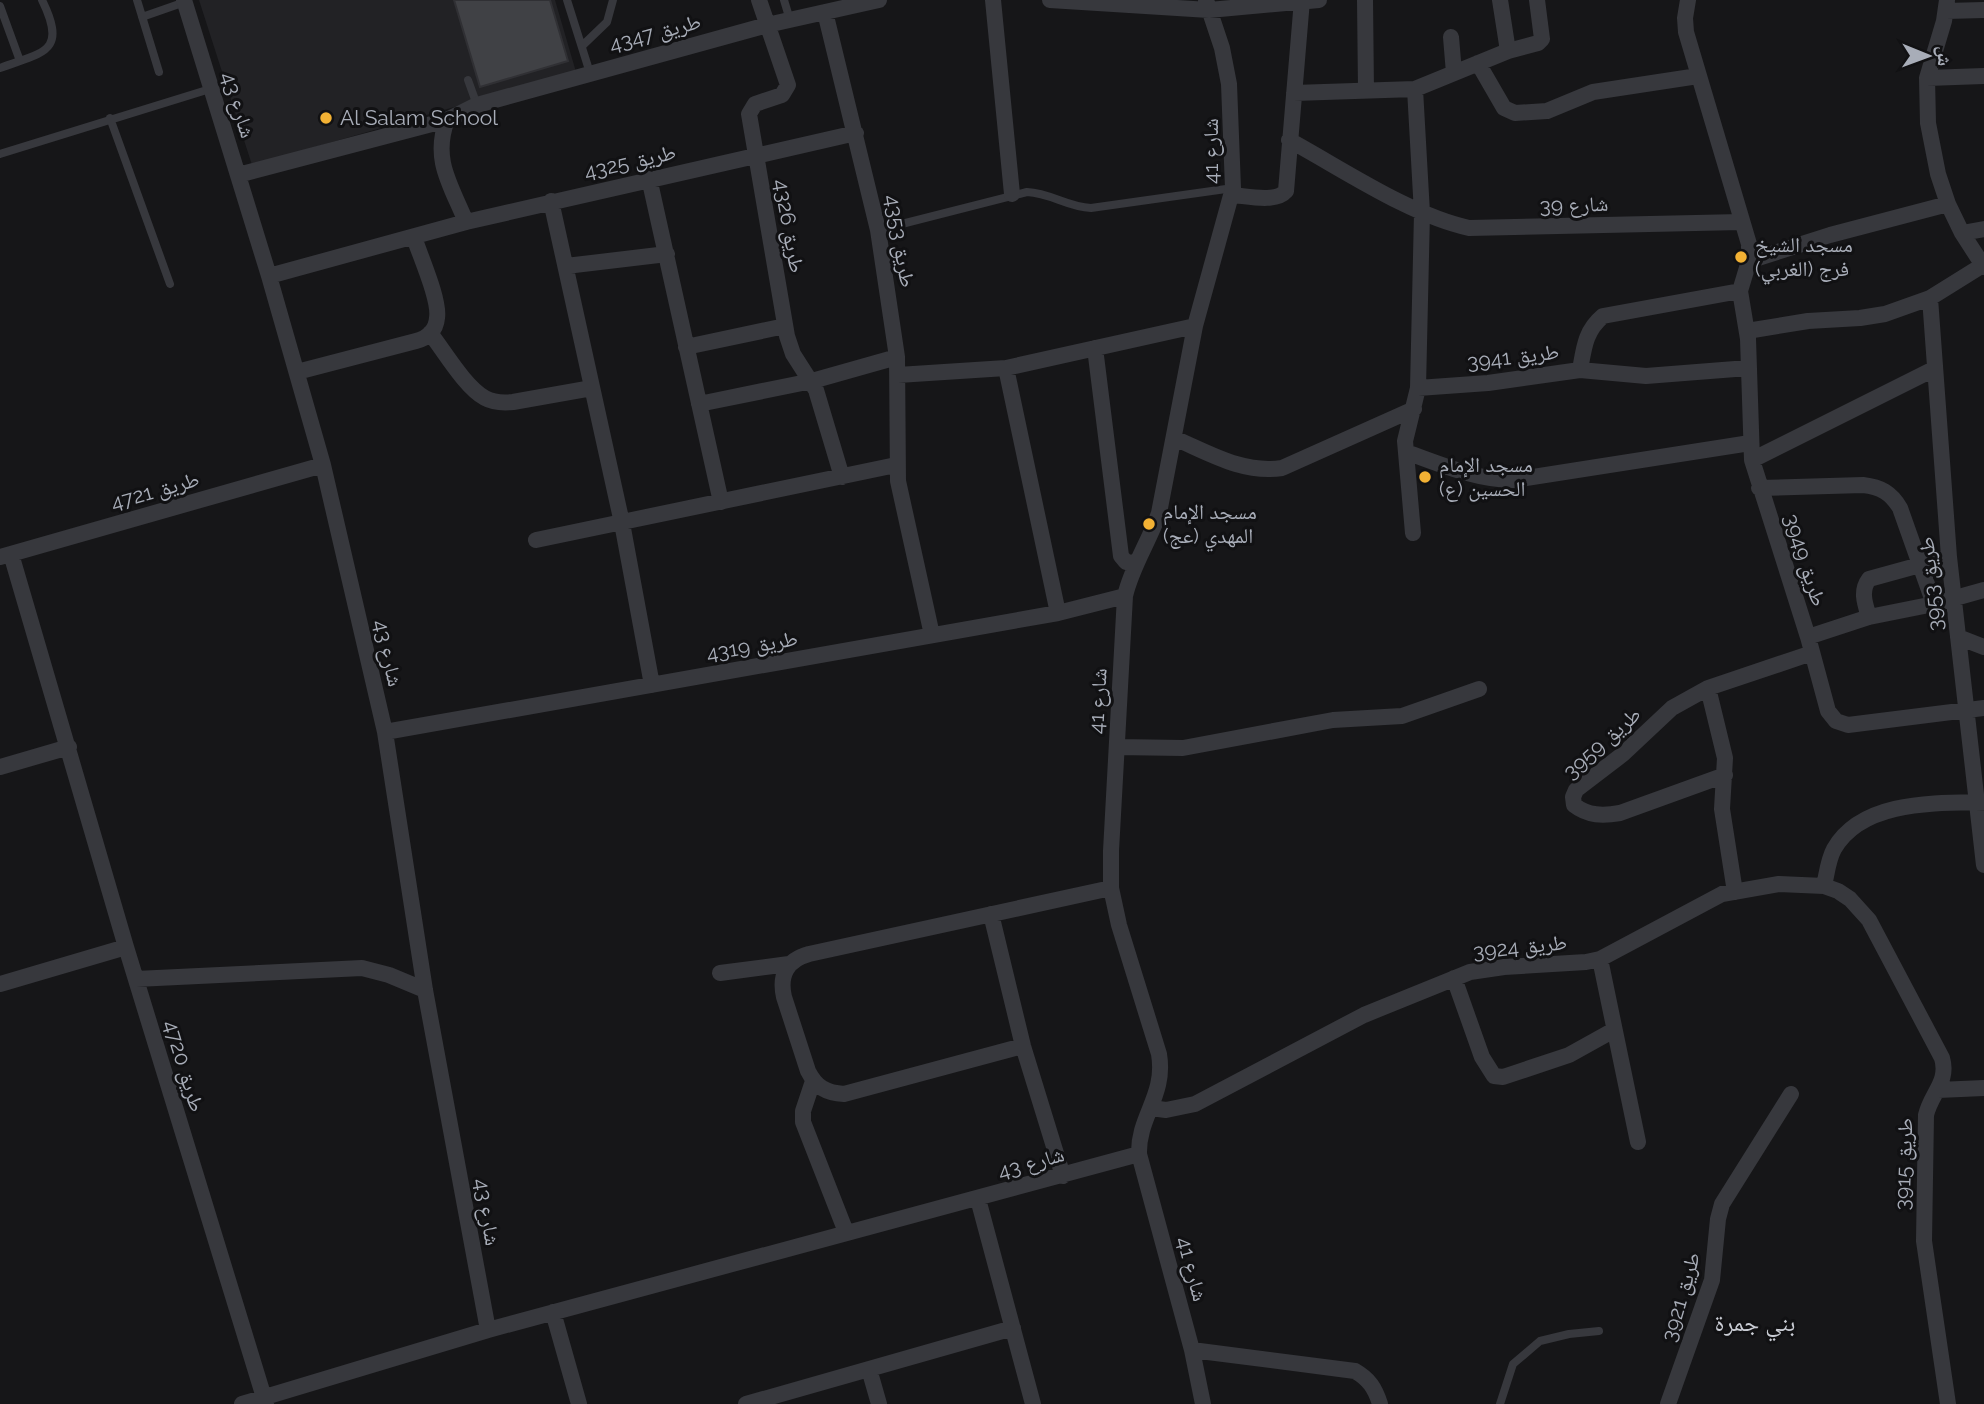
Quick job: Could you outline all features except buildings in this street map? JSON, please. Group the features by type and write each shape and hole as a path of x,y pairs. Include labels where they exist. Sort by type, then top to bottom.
{"street":[{"name":"طريق 4326","path":"759,0 788,85 782,95 755,104 750,110 785,326 793,354 812,381 842,477"},
{"name":"طريق 4347","path":"238,176 447,120 477,105 767,24 790,20 824,6 879,0"},
{"path":"993,0 1012,194"},
{"path":"1050,0 1208,5 1319,0"},
{"path":"1365,0 1366,90"},
{"path":"1500,0 1508,51"},
{"path":"1294,93 1415,89 1508,51 1538,43 1542,39 1537,0"},
{"path":"1688,0 1686,32 1749,244 1749,261 1830,235 1948,204"},
{"name":"شارع 43","path":"184,1 269,276 323,465 385,732 425,990 488,1330"},
{"path":"1233,192 1276,198 1286,191 1302,1"},
{"name":"شارع 41","path":"1203,1404 1192,1350 1139,1154 1142,1128 1160,1082 1160,1054 1119,925 1111,888 1111,851 1125,596 1135,563 1159,513 1195,326 1233,192 1229,84 1222,48 1208,5"},
{"path":"1747,331 1808,321 1885,314 1930,298 1983,266 1948,204 1938,174 1926,101 1927,78 1946,5 1984,10"},
{"name":"طريق 4353","path":"824,6 878,230 897,357 899,490 932,635"},
{"path":"1451,37 1454,73"},
{"path":"1478,63 1504,108 1515,113 1547,111 1593,92 1698,76"},
{"path":"1927,78 1984,76"},
{"path":"1413,533 1406,452 1407,429 1418,388 1422,213 1415,89"},
{"path":"447,120 440,138 440,155 466,222"},
{"name":"طريق 4325","path":"269,276 551,201 856,132"},
{"name":"شارع 39","path":"1289,140 1422,213 1446,223 1469,228 1741,222"},
{"path":"649,178 721,502"},
{"path":"551,201 622,523 652,685"},
{"path":"1962,233 1984,229"},
{"path":"297,372 416,341 430,333 435,326 437,309 414,237"},
{"path":"566,266 667,254"},
{"name":"طريق 3949","path":"1749,261 1740,291 1747,331 1752,460 1808,637 1828,711 1841,724 1984,709"},
{"name":"طريق 3941","path":"1418,388 1488,383 1580,370 1587,334 1603,316 1740,291"},
{"name":"طريق 3953","path":"1930,298 1949,557 1966,712 1980,802 1984,865"},
{"path":"686,347 785,326"},
{"path":"898,375 1006,368 1195,326"},
{"path":"430,333 477,393 488,400 513,402 592,388"},
{"path":"1096,348 1121,556 1126,562 1135,563"},
{"path":"699,404 812,381 897,357"},
{"path":"1006,368 1058,613"},
{"path":"1580,370 1646,376 1748,368"},
{"path":"1752,460 1934,369"},
{"path":"1174,438 1249,468 1282,468 1414,409"},
{"path":"1406,452 1474,475 1513,481 1750,443"},
{"name":"طريق 4721","path":"5,556 323,465"},
{"path":"536,540 897,465"},
{"path":"1759,488 1863,485 1885,491 1900,508 1934,604"},
{"name":"طريق 4720","path":"5,556 69,747 135,979 265,1401"},
{"path":"1869,617 1864,598 1865,585 1870,579 1949,557"},
{"path":"1808,637 1869,617 1934,604 1984,590"},
{"name":"طريق 4319","path":"385,732 1058,613 1125,596"},
{"path":"1958,637 1984,647"},
{"name":"طريق 3959","path":"1725,775 1620,813 1603,816 1583,812 1574,805 1576,790 1623,754 1672,708 1708,688 1812,653"},
{"path":"1708,688 1725,758 1723,820 1735,892"},
{"path":"1116,747 1182,748 1333,720 1402,716 1479,689"},
{"path":"0,767 69,747"},
{"path":"1824,886 1835,847 1855,827 1895,807 1980,802"},
{"name":"طريق 3924","path":"1151,1108 1166,1110 1195,1104 1364,1015 1454,978 1487,969 1600,959 1710,900 1735,892 1779,884 1824,886"},
{"name":"طريق 3915","path":"1824,886 1850,899 1869,920 1942,1058 1945,1075 1926,1115 1923,1219 1948,1404"},
{"path":"1023,1046 845,1094 833,1093 822,1089 807,1071 782,986 783,974 789,964 798,957 809,954 1111,888"},
{"path":"991,914 1023,1046 1063,1175"},
{"path":"0,984 126,947"},
{"path":"1600,959 1638,1142"},
{"path":"720,973 789,964"},
{"path":"135,979 362,968 389,975 425,990"},
{"path":"1454,978 1482,1057 1494,1076 1503,1077 1569,1055 1614,1030"},
{"path":"813,1081 803,1111 803,1122 846,1232"},
{"path":"1938,1090 1984,1088"},
{"name":"طريق 3921","path":"1668,1404 1712,1280 1722,1204 1791,1094"},
{"name":"شارع 43","path":"242,1404 265,1401 488,1330 1139,1154"},
{"path":"978,1199 1033,1404"},
{"path":"553,1312 579,1404"},
{"path":"746,1404 1013,1328"},
{"path":"1192,1350 1354,1371 1372,1384 1380,1404"},
{"path":"869,1369 879,1404"}],"lane":[{"path":"0,68 45,51 53,40 52,27 42,0"},
{"path":"136,0 159,72"},
{"path":"567,0 590,73"},
{"path":"582,46 607,22 612,0"},
{"path":"784,0 790,20"},
{"path":"142,17 184,1"},
{"path":"0,6 20,61"},
{"path":"468,80 477,105"},
{"path":"0,154 210,89"},
{"path":"110,118 170,285"},
{"path":"878,230 1012,194 1039,192 1072,205 1091,208 1233,192"},
{"path":"1500,1404 1513,1364 1541,1341 1569,1334 1599,1331"}],"shaded area":[{"name":"Al Salam School","path":"199,0 555,0 576,72 252,165"}],"place":[{"name":"Al Salam School","path":"326,118"},
{"name":"مسجد الشيخ فرج (الغربي)","path":"1741,257"},
{"name":"مسجد الإمام الحسين (ع)","path":"1425,477"},
{"name":"مسجد الإمام المهدي (عج)","path":"1149,524"}],"district":[{"name":"بني جمرة","path":"1755,1323"}]}
